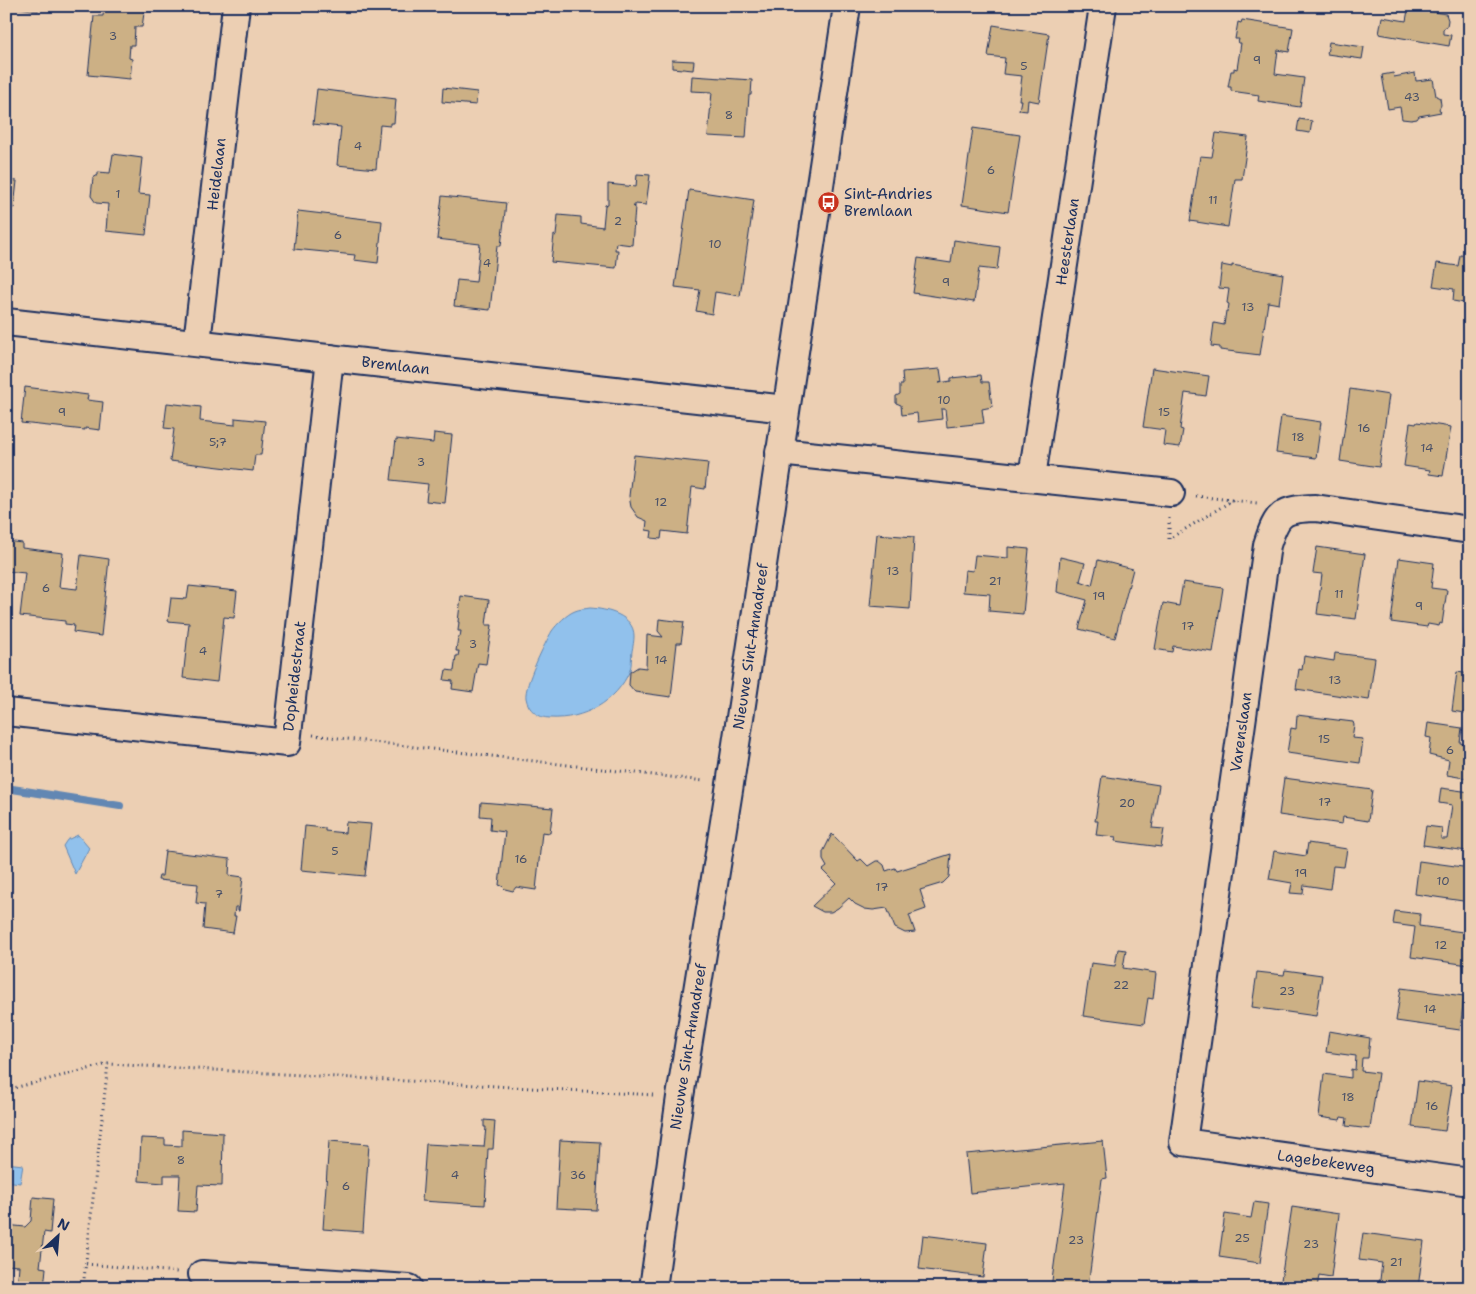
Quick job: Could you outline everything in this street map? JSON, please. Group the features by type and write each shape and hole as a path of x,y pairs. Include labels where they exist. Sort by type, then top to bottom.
{"street":[{"name":"Heidelaan","path":"197,342 236,6"},
{"name":"Nieuwe Sint-Annadreef","path":"653,1288 680,1097 730,784 847,6"},
{"name":"Heesterlaan","path":"1032,478 1103,6"},
{"name":"Bremlaan","path":"6,322 786,409"},
{"name":"Dopheidestraat","path":"6,712 287,742 330,358"},
{"path":"779,452 1171,493"},
{"path":"1298,508 1315,508 1470,530"},
{"name":"Varenslaan","path":"1184,1142 1267,545 1278,518 1286,511 1298,508"},
{"name":"Lagebekeweg","path":"1184,1142 1470,1182"},
{"path":"202,1274 409,1288"}],"path":[{"path":"1233,500 1169,539 1171,493 1233,500 1298,508"},
{"path":"288,732 730,784"},
{"path":"83,1288 108,1064"},
{"path":"6,1090 108,1064 680,1097"},
{"path":"86,1264 202,1274"}],"water":[{"path":"590,608 618,614 633,629 634,636 630,670 617,691 598,707 575,716 562,718 546,718 538,715 531,710 527,702 526,692 545,645 559,622 572,612"},
{"path":"78,835 89,848 75,874 63,846 67,840"},
{"path":"6,1163 23,1165 20,1183 6,1181"}],"building":[{"path":"6,6 38,6 38,11"},
{"path":"104,6 145,6 142,27 135,27 134,45 130,45 129,58 132,59 130,79 88,75 94,16 103,16"},
{"path":"1415,9 1446,14 1448,20 1447,26 1443,29 1443,34 1451,35 1449,46 1379,34 1382,17 1406,21 1408,10 1415,11"},
{"path":"1242,20 1293,28 1289,52 1278,50 1275,74 1304,78 1300,107 1258,101 1259,95 1231,91 1231,87 1228,87 1231,71 1234,71 1234,68 1237,69 1241,43 1238,43 1239,39 1235,39 1238,22 1241,23"},
{"path":"993,25 1049,34 1039,102 1028,100 1027,111 1019,110 1022,76 1003,74 1005,58 988,56"},
{"path":"1329,42 1364,47 1362,59 1327,54"},
{"path":"672,60 694,61 693,70 672,68"},
{"path":"1393,73 1394,77 1415,73 1416,81 1433,79 1436,96 1440,98 1441,105 1439,109 1441,112 1419,116 1417,119 1411,120 1402,119 1400,107 1388,109 1382,75"},
{"path":"692,76 752,80 746,138 708,136 712,92 691,91"},
{"path":"443,88 477,92 476,105 442,102"},
{"path":"317,89 396,99 394,123 390,123 390,126 380,125 376,169 337,165 341,127 313,124"},
{"path":"1299,119 1312,121 1310,133 1297,131"},
{"path":"973,128 1020,135 1008,212 962,205"},
{"path":"1216,133 1248,137 1242,179 1235,179 1228,227 1190,221 1200,156 1212,157"},
{"path":"113,154 142,158 138,194 150,195 146,235 106,231 108,204 96,203 91,196 93,178 98,175 98,172 110,173"},
{"path":"637,174 650,175 646,205 635,204 632,245 616,243 615,250 618,250 616,268 551,262 558,215 581,217 581,224 603,227 605,205 608,204 608,184 636,187"},
{"path":"6,180 17,181 14,208 6,207"},
{"path":"689,190 754,200 740,296 715,292 712,314 696,311 700,290 675,287"},
{"path":"442,196 506,203 501,246 497,246 490,310 454,306 457,280 476,282 480,244 437,239"},
{"path":"298,211 382,221 378,263 354,260 355,255 294,249"},
{"path":"954,240 1000,247 997,270 979,268 974,302 913,293 918,258 951,263"},
{"path":"1460,255 1470,256 1470,304 1453,301 1454,289 1433,286 1437,263 1458,266"},
{"path":"1222,265 1283,274 1279,304 1268,302 1260,355 1220,350 1220,347 1211,346 1214,323 1224,325 1229,304 1227,303 1229,289 1219,288"},
{"path":"1152,368 1209,376 1206,396 1185,393 1180,429 1183,430 1180,447 1163,445 1165,430 1143,427"},
{"path":"940,369 942,382 939,383 951,381 951,378 981,375 982,382 989,382 992,407 982,409 984,423 947,427 945,409 941,409 942,419 918,422 917,413 902,415 901,405 896,403 896,396 900,394 900,385 903,385 902,372"},
{"path":"25,387 88,395 87,400 103,402 100,430 21,423"},
{"path":"1350,389 1389,395 1379,467 1340,461"},
{"path":"167,403 201,407 200,421 235,425 235,418 265,421 261,455 255,455 253,471 170,461 174,429 164,428"},
{"path":"1281,416 1321,422 1316,458 1276,453"},
{"path":"1417,422 1451,427 1443,476 1429,474 1430,470 1404,466 1410,423 1416,424"},
{"path":"434,433 452,435 445,503 426,501 428,484 391,480 396,439 433,443"},
{"path":"634,455 708,463 705,489 692,487 687,534 662,531 661,539 651,538 652,531 646,530 647,521 638,517 631,507 629,496"},
{"path":"877,534 914,537 910,609 870,606"},
{"path":"6,541 22,543 22,548 63,553 59,587 77,589 81,555 109,559 101,636 73,632 74,625 65,624 65,621 20,616 25,573 6,571"},
{"path":"1008,547 1029,549 1023,614 989,611 990,594 963,592 965,570 973,571 975,555 1008,558"},
{"path":"1317,547 1365,554 1356,619 1317,614 1322,574 1313,573"},
{"path":"1060,557 1085,563 1080,581 1092,585 1098,560 1133,569 1115,638 1079,629 1087,600 1057,592"},
{"path":"1399,558 1434,563 1431,588 1447,590 1442,624 1440,623 1439,626 1428,624 1427,627 1391,622"},
{"path":"1183,582 1223,588 1213,652 1173,646 1172,652 1155,649 1163,603 1179,606"},
{"path":"189,586 237,591 234,618 224,617 217,682 183,678 189,623 168,621 171,598 187,599"},
{"path":"1470,588 1470,649 1462,648"},
{"path":"461,596 489,600 486,625 492,625 486,664 478,663 473,692 452,689 453,681 444,680 446,670 454,671 456,656 458,656 459,651 456,651 461,631 458,631 458,622"},
{"path":"659,619 684,622 681,643 677,643 671,697 635,692 629,685 630,672 638,667 646,668 647,635 663,637 658,631"},
{"path":"1335,653 1375,658 1369,700 1296,689 1299,669 1302,670 1304,656 1334,661"},
{"path":"1457,672 1470,674 1470,714 1452,711"},
{"path":"1297,715 1353,722 1352,738 1363,739 1360,763 1287,753 1291,728 1296,729"},
{"path":"1428,723 1462,728 1460,743 1470,745 1470,779 1447,775 1449,760 1429,755 1431,738 1426,737"},
{"path":"1102,776 1159,785 1152,828 1164,829 1161,847 1115,841 1116,837 1096,835 1098,821 1095,821"},
{"path":"1284,778 1372,790 1368,821 1343,817 1342,824 1279,815"},
{"path":"1441,788 1470,792 1470,843 1468,843 1467,851 1423,845 1426,826 1442,828 1441,839 1447,839 1452,805 1439,803"},
{"path":"481,802 553,808 550,833 542,832 536,890 516,887 513,891 499,885 505,832 490,830 491,817 480,816"},
{"path":"346,822 371,824 365,876 301,870 305,826 345,833"},
{"path":"832,834 858,861 861,859 868,866 879,861 884,865 886,871 895,868 897,871 951,854 949,877 943,883 920,890 926,909 909,915 915,932 905,933 895,928 887,908 865,909 855,904 849,898 831,912 823,912 812,906 836,883 823,870 827,867 823,860 823,852"},
{"path":"1308,843 1347,849 1344,867 1333,866 1330,889 1304,885 1303,894 1290,893 1292,883 1269,879 1274,851 1306,856"},
{"path":"165,851 230,859 229,875 243,877 239,911 238,907 235,907 234,916 236,916 233,933 203,929 205,904 196,903 198,884 158,880 159,876 162,876"},
{"path":"1419,861 1470,868 1470,902 1415,894"},
{"path":"1395,911 1420,914 1419,926 1470,933 1469,965 1411,957 1415,927 1393,924"},
{"path":"1118,949 1126,950 1123,968 1156,973 1153,999 1148,998 1144,1024 1083,1016 1091,963 1115,966"},
{"path":"1285,970 1322,975 1316,1016 1252,1007 1257,972 1284,975"},
{"path":"1401,988 1464,996 1460,1030 1396,1021"},
{"path":"1329,1031 1370,1038 1368,1058 1362,1058 1361,1071 1378,1073 1370,1129 1346,1126 1347,1118 1341,1117 1340,1120 1319,1117 1324,1074 1351,1078 1351,1069 1355,1070 1356,1056 1326,1052"},
{"path":"1418,1081 1452,1086 1445,1131 1412,1127"},
{"path":"484,1120 495,1121 493,1149 488,1149 485,1205 422,1201 426,1144 484,1147 486,1127 484,1127"},
{"path":"182,1130 223,1133 222,1186 198,1185 196,1212 178,1211 180,1175 164,1175 164,1183 139,1181 141,1138 165,1139 165,1145 182,1146"},
{"path":"560,1140 600,1142 596,1210 556,1208"},
{"path":"329,1141 369,1144 363,1232 323,1229"},
{"path":"1103,1141 1107,1178 1102,1179 1088,1287 1094,1288 1051,1288 1065,1183 970,1193 966,1154"},
{"path":"33,1197 53,1199 50,1233 44,1232 40,1267 46,1268 44,1288 17,1288 19,1266 6,1265 6,1225 25,1227 31,1221"},
{"path":"1254,1202 1268,1204 1260,1263 1219,1257 1225,1214 1251,1218"},
{"path":"1292,1207 1339,1214 1331,1277 1319,1275 1317,1288 1280,1287"},
{"path":"1363,1233 1424,1241 1418,1288 1379,1288 1382,1263 1359,1260"},
{"path":"923,1235 987,1243 983,1277 919,1269"}],"waterway":[{"path":"6,788 120,806"}],"place":[{"name":"Sint-Andries Bremlaan","path":"828,203"}]}
